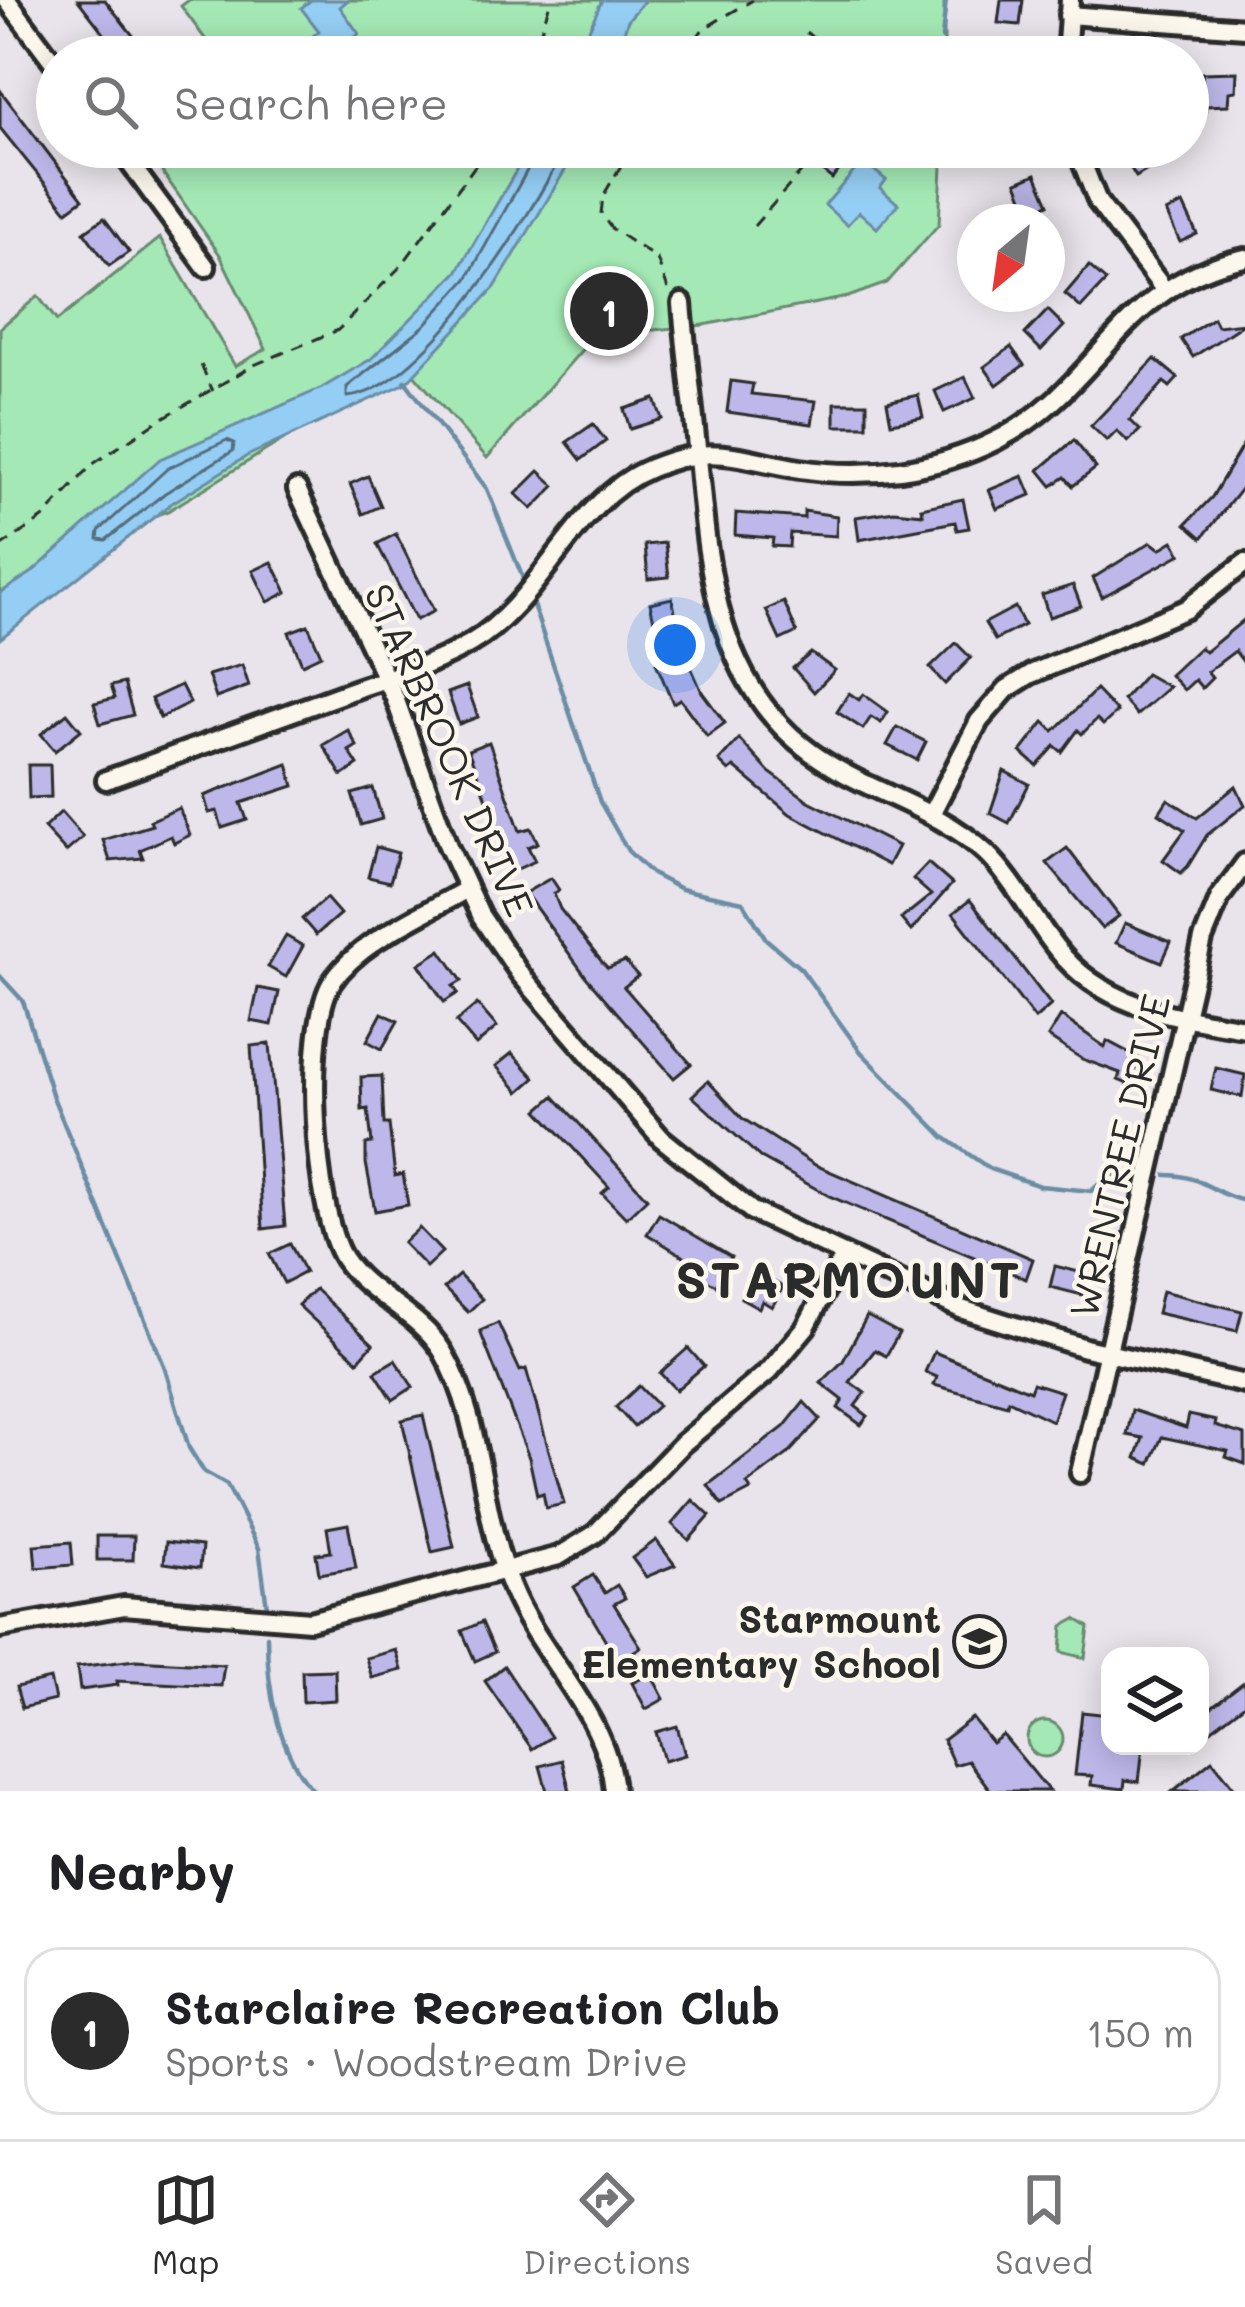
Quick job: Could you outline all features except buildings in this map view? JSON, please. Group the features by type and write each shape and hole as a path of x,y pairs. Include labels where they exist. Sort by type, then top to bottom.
{"street":[{"path":"7,0 36,39"},
{"path":"1069,7 1245,28"},
{"path":"134,168 206,266"},
{"path":"1084,168 1098,202 1162,288"},
{"path":"106,780 445,656 495,626 617,488 647,470 697,451 852,473 905,470 965,454 1049,405 1162,288 1245,258"},
{"path":"676,299 711,584 721,625 749,685 807,750 852,779 931,814 986,853 1056,947 1086,978 1147,1010 1245,1028"},
{"name":"STARBROOK DRIVE","path":"297,489 386,678 467,890 520,974 661,1138 742,1204 843,1257 1012,1328 1245,1384"},
{"path":"931,814 979,722 1007,689 1044,668 1186,609 1245,563"},
{"name":"WRENTREE DRIVE","path":"1080,1473 1208,925 1245,862"},
{"path":"467,890 362,952 331,984 317,1023 325,1197 336,1244 360,1276 418,1319 448,1361 505,1572 534,1636 602,1742 614,1791"},
{"path":"0,1628 124,1606 310,1622 559,1556 605,1525 682,1444 792,1346 843,1257"}],"path":[{"path":"539,36 551,0"},
{"path":"698,36 753,0"},
{"path":"806,32 811,36"},
{"path":"0,548 43,518 113,450 254,365 347,323 401,266 473,168"},
{"path":"620,168 600,203 602,217 657,259 676,299"},
{"path":"754,226 805,168"},
{"path":"201,365 213,392"}],"green space":[{"path":"189,0 944,0 944,36 203,36 181,6"},
{"path":"160,168 942,168 939,224 887,283 848,297 704,325 594,336 487,458 398,356 360,392 168,511 123,527 0,636 0,328 38,296 57,321 160,238 235,366 266,349 220,255"},
{"path":"1076,1619 1089,1627 1085,1658 1061,1652 1063,1626"},
{"path":"1045,1721 1058,1726 1063,1739 1058,1752 1045,1757 1032,1752 1027,1739 1032,1726"}],"water":[{"path":"311,0 348,0 340,7 359,34 313,36 319,31 301,8"},
{"path":"602,0 645,0 628,20 623,36 586,36"},
{"path":"518,168 566,168 495,287 406,383 247,456 172,503 0,639 0,593 31,573 160,459 322,388 371,359 457,272"},
{"path":"857,168 871,168 886,180 880,188 898,204 877,228 859,212 847,225 825,205"}],"waterway":[{"path":"942,36 946,0"},
{"path":"405,381 487,489 526,586"},
{"path":"532,602 600,802 628,851 652,874 681,889 743,902 766,939 801,969 861,1052 944,1137 990,1169 1040,1186 1091,1191 1110,1175 1136,1175"},
{"path":"0,976 23,1001 53,1097 165,1368 189,1448 204,1472 227,1485 259,1548 267,1607"},
{"path":"1166,1175 1190,1178 1245,1201"},
{"path":"267,1636 269,1677 283,1738 314,1791"}],"place":[{"name":"Starclaire Recreation Club","path":"609,311"},
{"name":"Starmount Elementary School","path":"980,1641"}],"district":[{"name":"STARMOUNT","path":"849,1280"}]}
